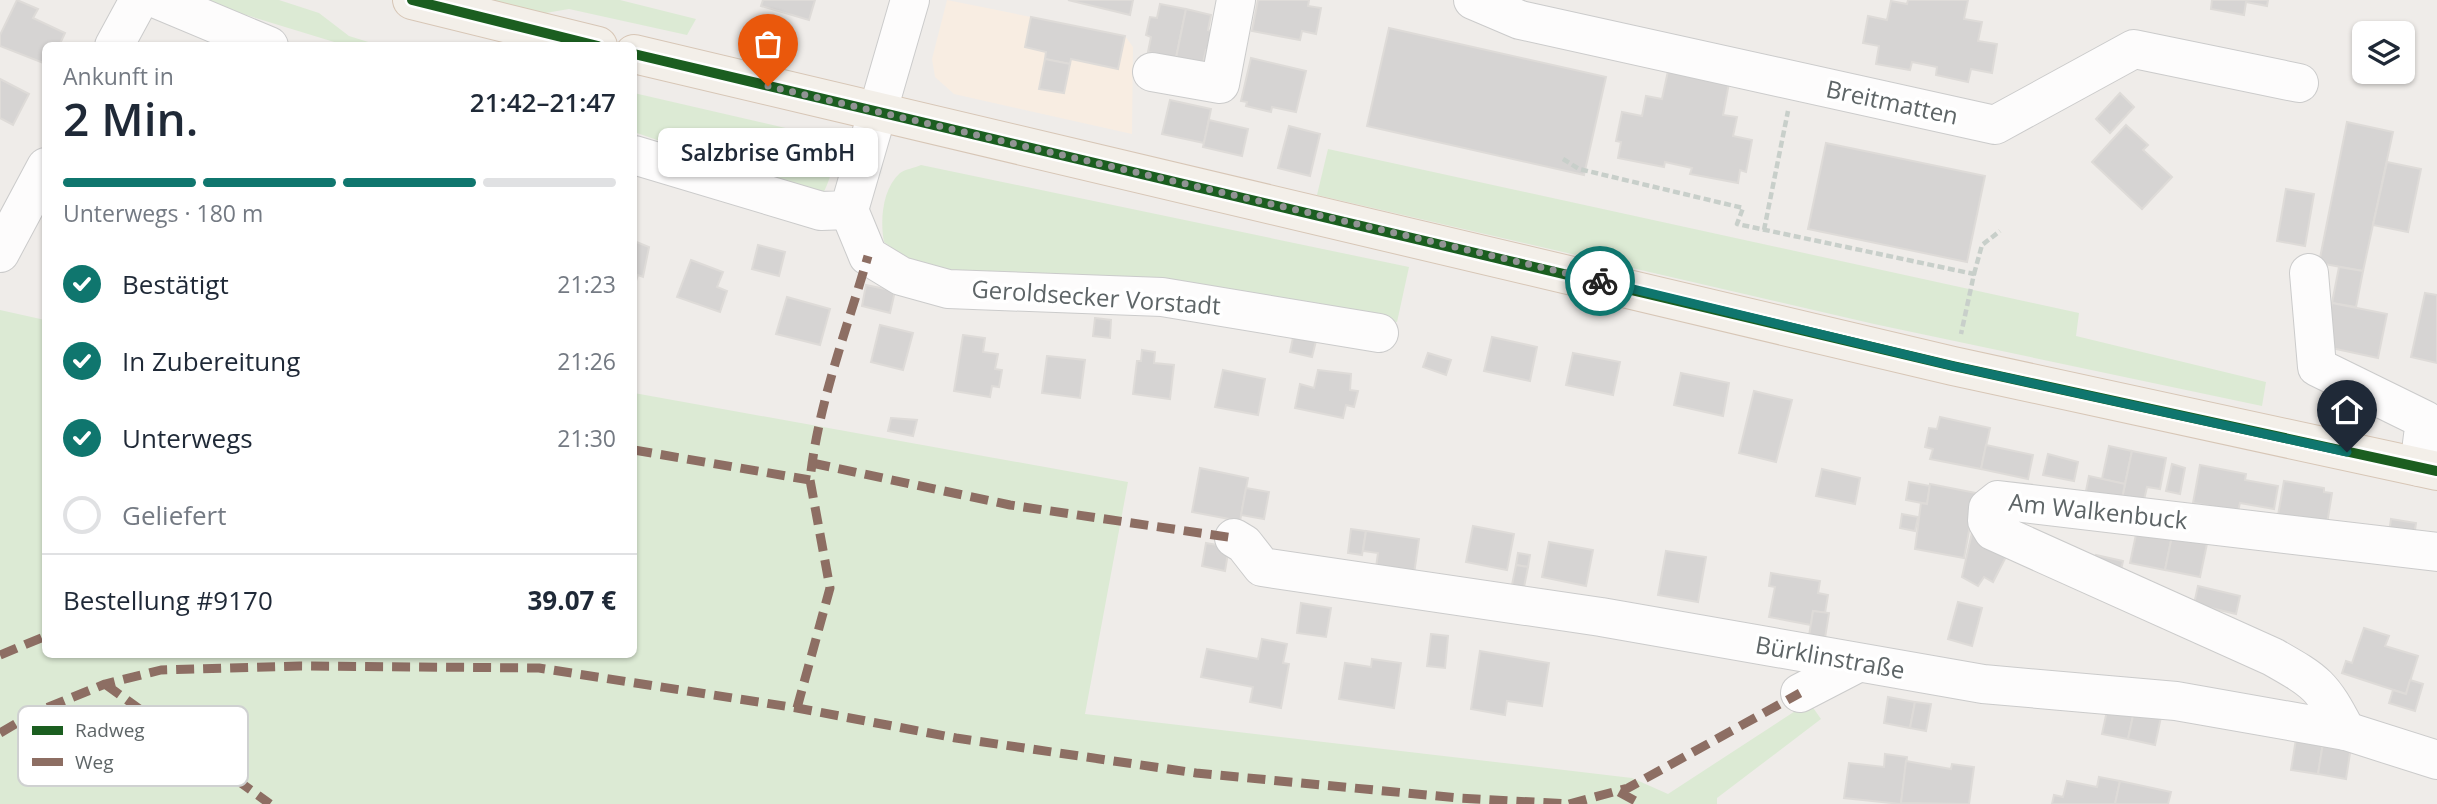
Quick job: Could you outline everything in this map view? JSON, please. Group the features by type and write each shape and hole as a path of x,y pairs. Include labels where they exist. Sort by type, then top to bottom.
{"main road":[{"path":"412,0 582,42"},
{"path":"637,55 1953,366 2428,469"}],"street":[{"path":"116,42 139,0"},
{"path":"159,0 260,42"},
{"path":"637,156 821,211 849,210 910,0"},
{"path":"1152,72 1220,84 1236,0"},
{"name":"Breitmatten","path":"1473,0 1520,20 1995,125 2134,49 2300,83"},
{"path":"0,253 11,205 42,171"},
{"name":"Geroldsecker Vorstadt","path":"849,210 868,256 901,276 948,289 1163,298 1379,332"},
{"path":"2309,273 2317,367 2425,420 2428,469"},
{"name":"Am Walkenbuck","path":"2346,731 2326,693 2309,677 2273,657 1993,531 1987,521 1988,508 1998,500 2437,552"},
{"name":"Bürklinstraße","path":"1234,538 1244,544 1262,567 1601,617 1856,664 1983,684 2176,701 2346,731 2437,760"},
{"path":"1800,693 1856,664"}],"path":[{"path":"1764,230 1794,82"},
{"path":"1563,159 1579,169 1743,208 1737,224 1975,274"},
{"path":"1953,366 1982,245 2000,231"}],"shaded area":[{"path":"947,0 1125,36 1133,47 1132,134 954,94 935,77 932,59"}],"green space":[{"path":"197,0 279,0 319,13 349,36 368,42 334,42"},
{"path":"464,0 620,0 696,19 687,35 569,9 522,17"},
{"path":"637,94 807,133 829,152 832,158 831,173 823,194 790,186 637,133"},
{"path":"1328,149 2079,313 2076,336 2266,382 2262,406 1874,324 1317,195"},
{"path":"921,165 1409,267 1397,322 1180,282 953,276 909,260 884,242 882,225 889,188 900,173"},
{"path":"0,310 42,319 42,658 637,658 637,394 1128,482 1085,714 1632,778 1668,794 1809,702 1821,719 1717,798 1717,804 0,804"}],"building":[{"path":"17,0 38,9 33,18 65,33 61,42 42,42 42,62 0,46 0,35"},
{"path":"763,0 815,0 809,20 761,6"},
{"path":"1068,0 1133,0 1130,15"},
{"path":"1258,0 1309,0 1308,6 1321,8 1316,34 1302,31 1300,40 1252,31"},
{"path":"1908,0 1968,0 1964,19 1982,22 1978,41 1997,44 1992,73 1971,69 1968,82 1936,75 1937,67 1912,62 1910,70 1876,64 1879,46 1863,43 1868,16 1887,20 1891,1 1907,4"},
{"path":"2212,0 2268,0 2267,6 2246,2 2244,15 2211,9"},
{"path":"1160,4 1186,9 1176,58 1148,52 1151,37 1146,35 1150,17 1157,18"},
{"path":"1186,9 1211,15 1208,30 1216,33 1212,51 1206,50 1203,63 1176,58"},
{"path":"1031,17 1125,36 1118,69 1071,59 1070,64 1045,59 1046,52 1025,47"},
{"path":"1389,28 1606,77 1584,175 1367,126"},
{"path":"1251,58 1306,71 1296,112 1272,107 1271,112 1246,106 1247,102 1241,101"},
{"path":"1045,59 1070,64 1064,93 1039,89"},
{"path":"1668,71 1729,83 1723,115 1737,117 1733,136 1752,140 1746,172 1740,170 1738,183 1690,174 1692,168 1665,162 1664,167 1618,158 1621,142 1616,141 1622,112 1642,116 1646,96 1662,99"},
{"path":"0,79 29,94 13,125 0,118"},
{"path":"2120,93 2134,107 2110,133 2096,119"},
{"path":"1170,100 1211,109 1204,143 1162,134"},
{"path":"1209,120 1248,129 1242,156 1203,147"},
{"path":"2347,122 2393,132 2363,271 2319,263"},
{"path":"2126,125 2148,145 2143,150 2172,177 2142,209 2092,162"},
{"path":"1289,126 1320,134 1310,176 1278,168"},
{"path":"1826,143 1985,176 1967,262 1808,229"},
{"path":"2387,162 2421,169 2408,232 2373,225"},
{"path":"2286,189 2314,194 2305,246 2277,241"},
{"path":"637,242 649,247 643,277 638,275 637,278"},
{"path":"758,245 785,252 779,276 752,269"},
{"path":"691,260 723,272 717,287 727,291 720,312 677,297"},
{"path":"2339,267 2363,271 2356,307 2332,303"},
{"path":"866,285 895,291 890,313 862,306"},
{"path":"2425,293 2437,295 2437,363 2411,357"},
{"path":"787,297 830,309 820,345 776,334"},
{"path":"2332,303 2387,314 2378,358 2322,346"},
{"path":"1095,318 1111,320 1110,338 1093,336"},
{"path":"880,325 913,333 903,370 871,362"},
{"path":"1294,333 1317,337 1312,357 1290,352"},
{"path":"963,335 985,338 983,352 998,354 995,369 1002,370 999,387 992,386 990,397 954,391"},
{"path":"1492,337 1537,347 1530,381 1484,371"},
{"path":"1142,350 1155,352 1154,363 1174,365 1170,399 1133,394 1137,361 1141,361"},
{"path":"1428,353 1451,360 1446,375 1423,367"},
{"path":"1573,353 1620,362 1613,395 1566,385"},
{"path":"1047,356 1085,360 1080,398 1042,393"},
{"path":"1223,370 1265,379 1258,415 1215,407"},
{"path":"1318,370 1351,374 1350,390 1358,391 1354,407 1346,405 1343,418 1295,408 1300,384 1314,388"},
{"path":"1681,373 1729,383 1723,416 1674,405"},
{"path":"1754,391 1792,400 1776,462 1739,453"},
{"path":"1940,417 1990,428 1981,469 1930,459 1933,449 1925,447 1929,428 1937,429"},
{"path":"891,418 917,420 913,436 888,431"},
{"path":"1986,445 2033,455 2028,479 1981,469"},
{"path":"2109,446 2132,451 2125,484 2102,479"},
{"path":"2132,451 2166,458 2160,489 2147,487 2141,513 2120,508"},
{"path":"2048,454 2078,462 2074,481 2043,475"},
{"path":"2172,464 2185,468 2180,494 2166,491"},
{"path":"2200,465 2246,474 2245,480 2278,486 2274,509 2240,503 2238,511 2193,503"},
{"path":"1200,468 1248,478 1240,521 1192,512"},
{"path":"1822,469 1860,478 1855,504 1816,496"},
{"path":"2089,476 2125,484 2120,508 2084,501"},
{"path":"2284,481 2324,488 2324,492 2332,493 2326,530 2277,521"},
{"path":"1909,482 1930,486 1927,504 1906,500"},
{"path":"1930,484 1976,493 1964,558 1915,549 1921,503 1927,504"},
{"path":"1246,488 1269,492 1264,519 1241,515"},
{"path":"1902,514 1918,517 1915,531 1900,528"},
{"path":"2391,519 2416,523 2414,537 2389,533"},
{"path":"2138,525 2173,531 2165,570 2130,563"},
{"path":"1473,526 1514,534 1507,570 1466,562"},
{"path":"1973,528 2011,547 1993,582 1984,577 1978,586 1962,577"},
{"path":"1351,529 1366,531 1362,555 1348,553"},
{"path":"1366,531 1419,539 1414,574 1376,568 1378,553 1363,551"},
{"path":"2173,531 2208,539 2200,577 2165,570"},
{"path":"1549,542 1593,550 1586,586 1542,577"},
{"path":"1206,543 1229,547 1225,571 1202,566"},
{"path":"1666,551 1706,557 1698,602 1658,595"},
{"path":"1518,553 1530,555 1528,567 1516,565"},
{"path":"2096,555 2123,561 2120,575 2093,568"},
{"path":"1516,565 1528,567 1524,587 1512,585"},
{"path":"1771,573 1820,581 1818,593 1828,595 1825,613 1813,611 1811,625 1769,617 1775,587 1769,586"},
{"path":"2198,586 2240,596 2236,614 2194,604"},
{"path":"1958,602 1982,608 1972,646 1948,639"},
{"path":"1301,603 1331,608 1326,637 1297,633"},
{"path":"1813,611 1829,613 1825,638 1809,636"},
{"path":"2364,628 2389,636 2385,646 2418,656 2406,694 2342,673 2346,661 2352,663"},
{"path":"1431,634 1448,636 1445,668 1427,666"},
{"path":"1262,639 1287,644 1283,663 1289,664 1281,708 1250,702 1253,687 1201,677 1207,649 1258,659"},
{"path":"1480,651 1549,663 1542,706 1507,701 1505,715 1471,709"},
{"path":"1372,659 1401,663 1394,708 1339,699 1345,663 1371,667"},
{"path":"2410,680 2423,684 2415,711 2389,703 2393,690 2406,694"},
{"path":"1888,697 1915,702 1910,728 1884,723"},
{"path":"1915,702 1931,704 1926,731 1910,728"},
{"path":"2108,706 2134,711 2128,739 2102,734"},
{"path":"2134,711 2161,717 2155,745 2128,739"},
{"path":"2296,739 2323,743 2318,774 2291,770"},
{"path":"2323,743 2351,747 2346,779 2318,774"},
{"path":"1885,754 1907,757 1901,804 1844,798 1849,763 1884,767"},
{"path":"1906,761 1951,769 1952,764 1974,767 1969,804 1901,803"},
{"path":"2099,777 2120,781 2115,804 2052,804 2054,795 2063,797 2067,781 2097,787"},
{"path":"2120,781 2171,792 2168,804 2115,804"}],"marked path":[{"path":"797,708 830,588 810,480 814,452 826,395 868,256"},
{"path":"637,451 810,480"},
{"path":"812,463 1010,505 1234,538"},
{"path":"0,655 42,638"},
{"path":"51,706 105,684 161,670 300,666 539,668 797,708 956,738 1196,773 1459,798 1569,804"},
{"path":"105,684 135,706"},
{"path":"1569,804 1628,788 1800,693"},
{"path":"0,733 18,722"},
{"path":"245,786 270,804"},
{"path":"1619,792 1641,804"}],"cycle path":[{"path":"412,0 582,42"},
{"path":"637,55 1953,366 2437,471"}],"way so far":[{"path":"768,86 1600,281"}],"place":[{"name":"Salzbrise GmbH","path":"768,86"}],"route":[{"path":"1600,281 1953,366 2347,452"}]}
